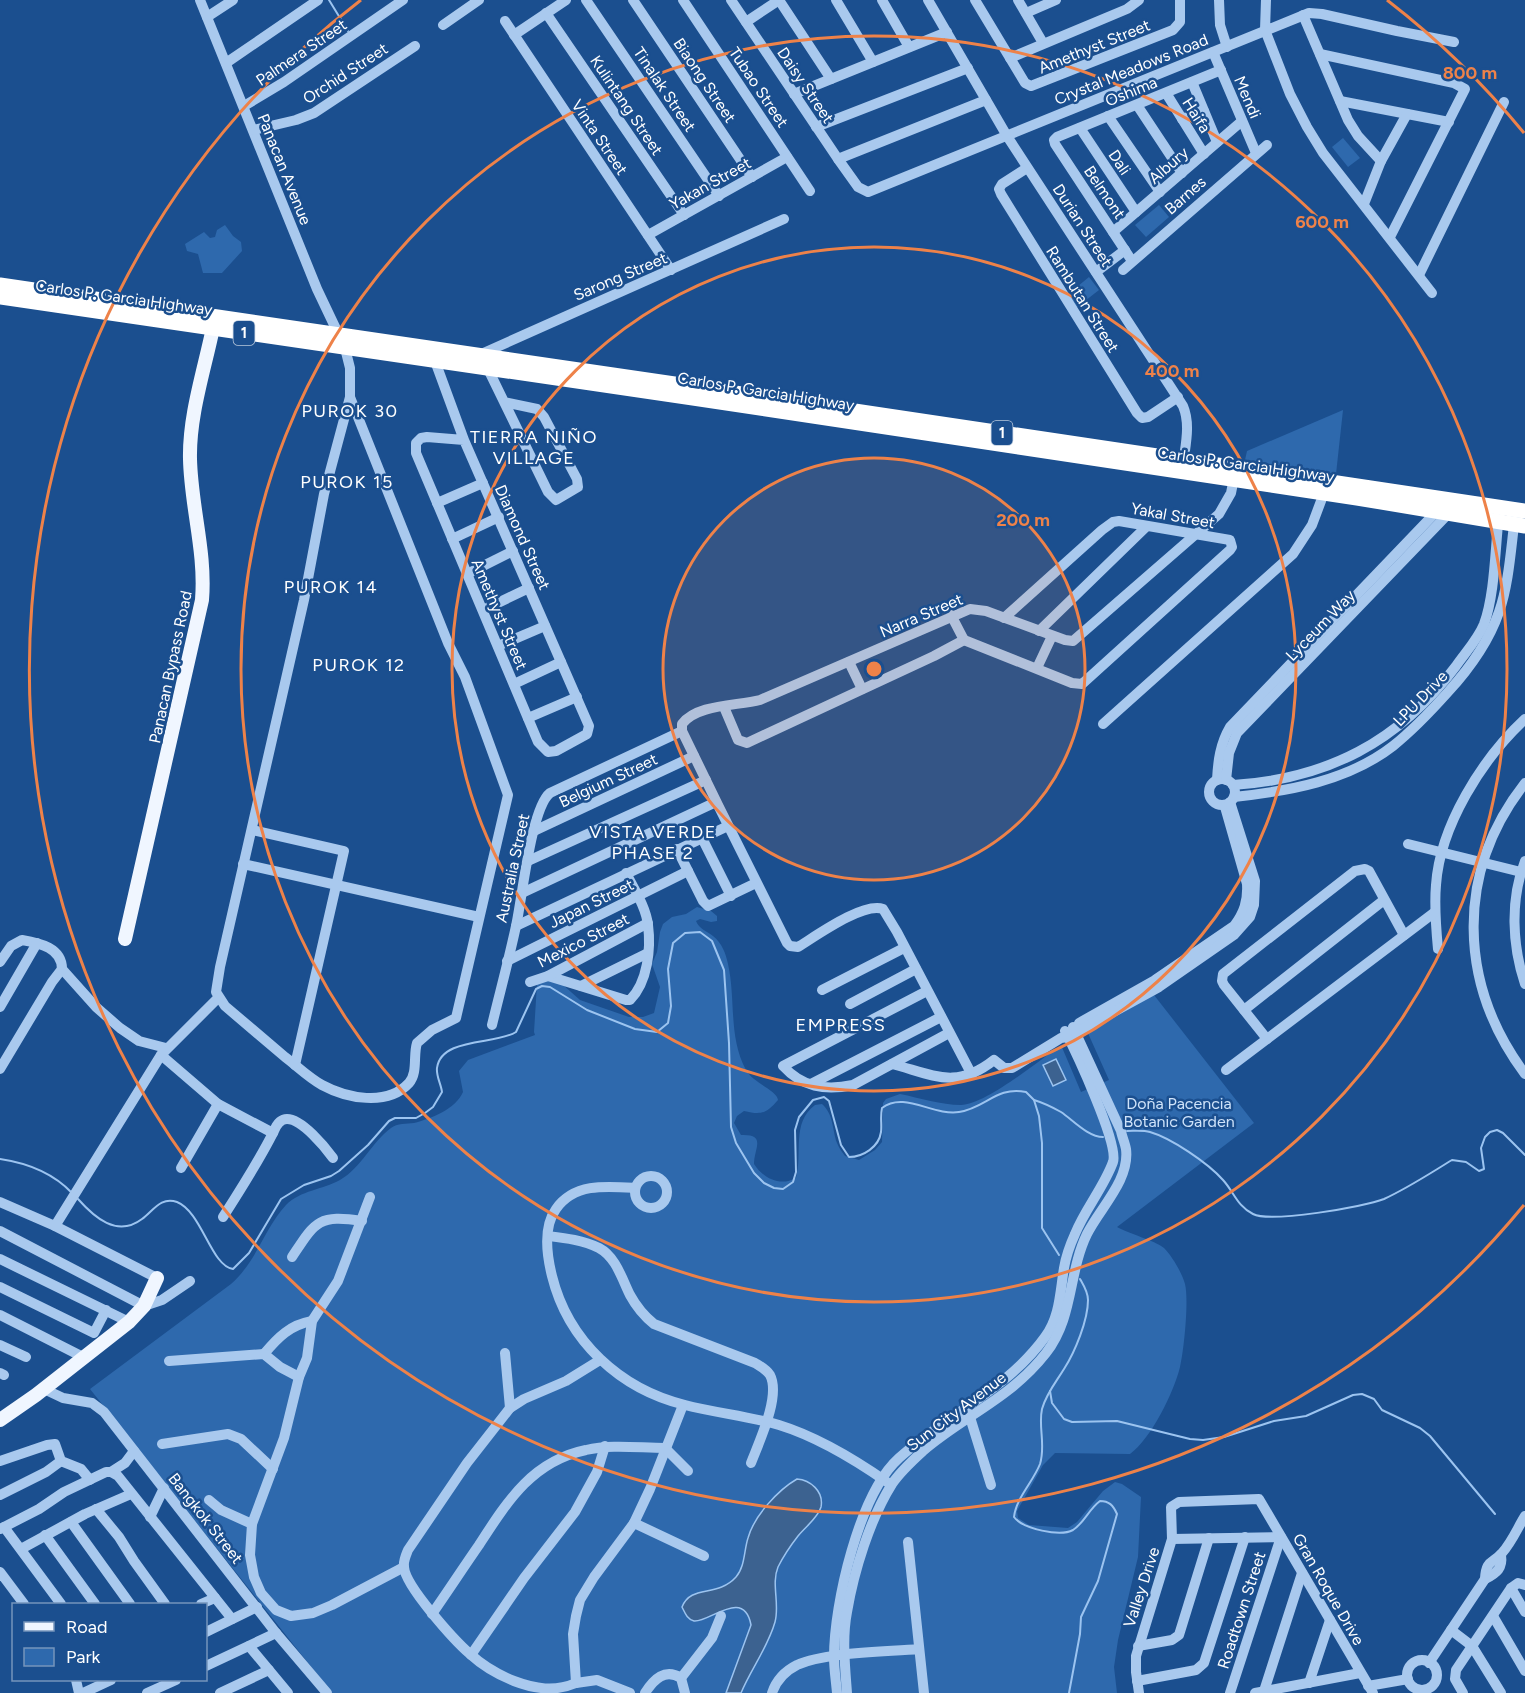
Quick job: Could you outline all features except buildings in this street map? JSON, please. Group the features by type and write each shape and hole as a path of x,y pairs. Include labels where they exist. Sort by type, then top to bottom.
{"highway":[{"name":"Carlos P. Garcia Highway","path":"0,285 153,314 213,328 276,332"},
{"name":"Carlos P. Garcia Highway","path":"0,297 153,314 341,341 481,364 1183,466 1520,518"},
{"name":"Carlos P. Garcia Highway","path":"1235,474 1324,493 1358,492"}],"main road":[{"name":"Panacan Bypass Road","path":"125,939 202,600 203,561 191,474 190,449 213,328"},
{"path":"0,1420 85,1358 129,1322 144,1306 157,1278"}],"street":[{"name":"Panacan Avenue","path":"200,0 317,290 341,341 350,368 350,397"},
{"path":"207,17 233,0"},
{"path":"226,63 318,0"},
{"name":"Palmera Street","path":"244,106 284,82 403,0"},
{"path":"443,25 479,0"},
{"path":"514,34 566,0"},
{"name":"Tinalak Street","path":"586,0 719,196"},
{"name":"Biaong Street","path":"633,0 752,177"},
{"name":"Tubao Street","path":"682,0 810,191"},
{"name":"Daisy Street","path":"731,0 858,187"},
{"path":"746,22 779,0 831,80"},
{"path":"836,0 873,62"},
{"path":"882,0 909,47"},
{"name":"Durian Street","path":"928,0 1007,136 1183,406 1188,422 1183,466"},
{"path":"975,0 1010,58 1126,9 1139,0"},
{"path":"1018,0 1043,43"},
{"path":"1026,13 1056,0"},
{"name":"Amethyst Street","path":"1010,58 1029,86 1173,30 1180,22 1180,0"},
{"path":"1219,0 1220,25 1227,47"},
{"path":"1266,0 1265,30 1275,59 1307,127 1323,153 1432,293"},
{"name":"Kulintang Street","path":"546,13 684,215"},
{"path":"1381,161 1358,136 1348,120 1303,15 1322,14 1454,42"},
{"name":"Crystal Meadows Road","path":"858,187 868,192 1303,15"},
{"name":"Vinta Street","path":"505,21 671,270"},
{"path":"795,94 947,32"},
{"name":"Orchid Street","path":"254,130 296,120 314,113 415,46"},
{"name":"Mendi","path":"1213,52 1256,153"},
{"path":"1320,54 1462,86 1465,91 1390,237"},
{"path":"816,127 968,68"},
{"name":"Oshima","path":"1054,140 1221,70"},
{"path":"1192,82 1217,142"},
{"name":"Haifa","path":"1166,93 1204,154"},
{"path":"838,159 986,100"},
{"path":"1340,101 1449,122"},
{"path":"1419,275 1504,102"},
{"path":"1137,105 1182,173"},
{"path":"1182,119 1204,111"},
{"path":"1364,204 1381,161 1407,114"},
{"path":"1108,116 1160,192"},
{"name":"Albury","path":"1113,232 1242,121"},
{"name":"Dali","path":"1080,128 1136,212"},
{"name":"Belmont","path":"1054,140 1132,261"},
{"name":"Barnes","path":"1123,270 1267,144"},
{"name":"Yakan Street","path":"648,235 787,158"},
{"name":"Rambutan Street","path":"1028,168 1002,184 999,191 1137,413 1142,418 1148,417 1178,397"},
{"name":"Sarong Street","path":"481,364 671,270 784,219"},
{"path":"1096,272 1125,250"},
{"name":"Diamond Street","path":"436,355 464,440 577,697 589,726 587,734"},
{"path":"481,364 504,402 551,495 559,499 578,487 577,479 544,417 534,407 504,402"},
{"path":"350,397 448,643 465,678 507,789 503,820 456,1018 432,1030 417,1043 414,1071 408,1084 385,1096 367,1098 322,1085 295,1065 225,1006 218,998 216,983 304,600 324,494 350,397"},
{"name":"Amethyst Street","path":"464,440 421,438 416,443 416,453 538,742 548,752 556,751 587,734"},
{"name":"Narra Street","path":"724,706 760,700 951,615 970,609 1004,618 1069,642 1077,640 1198,534 1224,508 1231,493 1235,474"},
{"path":"437,503 483,483"},
{"path":"1103,724 1293,554 1312,525 1324,493"},
{"name":"Lyceum Way","path":"1069,1033 1155,980 1228,930 1242,916 1248,896 1247,884 1228,791 1229,753 1237,733 1414,542 1444,506"},
{"name":"LPU Drive","path":"1228,791 1304,775 1324,767 1372,745 1407,720 1422,705 1444,681 1483,627 1490,598 1499,514"},
{"path":"452,539 499,517"},
{"name":"LPU Drive","path":"1228,791 1306,786 1352,769 1392,747 1430,713 1469,666 1485,642 1499,612 1520,518"},
{"name":"Yakal Street","path":"1004,618 1107,526 1119,521 1230,540 1232,547 1230,550 1082,684 1072,683 1037,668"},
{"path":"1039,631 1146,527"},
{"path":"467,574 513,551"},
{"path":"483,610 529,588"},
{"path":"951,615 964,640 1037,668 1052,636"},
{"path":"498,646 545,626"},
{"path":"724,706 736,738 741,743 747,743 964,640"},
{"path":"514,684 561,662"},
{"path":"849,662 862,689"},
{"path":"528,718 577,697"},
{"name":"Australia Street","path":"492,1025 542,802 550,793 682,731 682,724 686,720 701,712 724,706"},
{"path":"1437,950 1436,884 1442,852 1456,816 1475,780 1504,740 1525,719"},
{"path":"682,731 756,883 790,946 798,947 860,911 879,907 886,912 972,1075"},
{"name":"Belgium Street","path":"534,831 694,756"},
{"path":"528,861 706,780"},
{"path":"1525,783 1503,814 1482,861 1474,899 1473,928 1483,992 1508,1047 1525,1074"},
{"path":"522,892 716,802"},
{"path":"516,926 728,826"},
{"path":"252,830 344,851 295,1065"},
{"path":"702,838 731,896"},
{"path":"1408,844 1521,872"},
{"path":"677,849 705,904 711,906 756,883"},
{"path":"1525,861 1515,901 1514,925 1516,947 1525,984"},
{"path":"243,864 479,917"},
{"path":"1267,1039 1222,981 1226,971 1355,871 1365,868 1368,871 1404,935"},
{"name":"Japan Street","path":"507,961 688,871"},
{"path":"548,976 630,1000 643,978 648,953 648,923 626,873"},
{"path":"1244,1010 1384,900"},
{"path":"1226,1070 1435,912"},
{"name":"Mexico Street","path":"530,982 548,976 648,923"},
{"path":"0,962 15,943 22,940 56,952 61,960 62,969 103,1014 143,1043 163,1051 218,1104 273,1133"},
{"path":"0,1007 37,944"},
{"path":"822,990 904,948"},
{"path":"581,986 648,953"},
{"path":"0,1069 62,969"},
{"path":"850,1004 916,969"},
{"path":"927,991 783,1066 795,1078 810,1085 836,1088 853,1085 949,1033"},
{"path":"56,1226 163,1051 218,998"},
{"path":"810,1085 941,1017"},
{"path":"892,1064 945,1077 964,1077 972,1075 994,1060 1004,1068 1012,1068 1069,1033"},
{"name":"Sun City Avenue","path":"837,1693 839,1657 837,1613 849,1560 865,1515 887,1482 897,1459 969,1413 1023,1364 1047,1336 1061,1297 1068,1251 1086,1209 1100,1188 1114,1156 1098,1094 1069,1033"},
{"path":"181,1168 218,1104"},
{"path":"223,1217 283,1120 292,1121 314,1136 333,1158"},
{"path":"635,1188 601,1187 573,1193 565,1198 553,1214 549,1225 550,1263 557,1296 577,1333 600,1360 632,1384 683,1405 765,1422 813,1438 861,1464 887,1482"},
{"path":"370,1197 338,1281 312,1321 309,1346 284,1438 252,1524 250,1555 254,1576 266,1600 281,1613 302,1615 313,1612 404,1568"},
{"path":"0,1202 56,1226 157,1278"},
{"path":"292,1257 313,1228 321,1221 341,1218 362,1221"},
{"path":"0,1231 144,1306 162,1300 190,1281"},
{"path":"548,1236 600,1248 617,1268 632,1297 654,1324 732,1354 766,1370 770,1376 774,1395 751,1463"},
{"path":"0,1259 129,1322"},
{"path":"0,1287 94,1334 106,1310"},
{"path":"0,1315 85,1358"},
{"path":"264,1354 289,1328 312,1321"},
{"path":"0,1345 26,1357"},
{"path":"504,1353 510,1408"},
{"path":"169,1361 264,1354 280,1367 300,1377"},
{"path":"600,1360 566,1381 524,1399 510,1408 492,1429 408,1550 404,1568 411,1584 432,1614 471,1655 512,1680 535,1687 558,1689 597,1680 630,1693"},
{"name":"Bangkok Street","path":"44,1389 63,1398 97,1406 164,1488 276,1633 327,1693"},
{"path":"576,1683 573,1634 580,1600 634,1523 683,1405"},
{"path":"969,1413 991,1485"},
{"path":"162,1444 228,1434 241,1439 273,1469"},
{"path":"0,1461 54,1444 57,1446 61,1461"},
{"path":"471,1655 524,1578 575,1512 597,1472 605,1446"},
{"path":"432,1614 500,1513 526,1481 565,1456 605,1446 665,1448 688,1471"},
{"path":"60,1603 21,1549 2,1528 39,1509 64,1492 106,1472 111,1472 126,1463 134,1450"},
{"path":"61,1461 81,1468 90,1480"},
{"path":"0,1495 46,1472 61,1461"},
{"path":"111,1472 118,1476 232,1619"},
{"path":"150,1517 164,1488"},
{"path":"21,1549 96,1509 131,1494"},
{"name":"Gran Roque Drive","path":"1259,1499 1371,1689"},
{"name":"Valley Drive","path":"1139,1693 1135,1664 1138,1646 1172,1539 1171,1507 1176,1503 1259,1499"},
{"path":"209,1500 221,1510 252,1524"},
{"path":"96,1509 119,1537 164,1603"},
{"path":"1429,1663 1485,1579 1498,1570 1502,1564 1501,1555 1525,1516"},
{"path":"71,1522 128,1603"},
{"path":"634,1523 704,1556"},
{"path":"45,1535 93,1603"},
{"path":"1137,1681 1196,1670 1204,1663 1245,1537"},
{"path":"1172,1539 1281,1537"},
{"name":"Roadtown Street","path":"1230,1693 1281,1537"},
{"path":"1138,1646 1172,1640 1179,1635 1209,1538"},
{"path":"908,1542 924,1693"},
{"path":"0,1572 23,1603"},
{"path":"1302,1573 1260,1692 1360,1673"},
{"path":"1463,1693 1455,1679 1455,1673 1511,1588 1515,1584 1525,1585"},
{"path":"1511,1588 1525,1612"},
{"path":"205,1603 215,1598"},
{"path":"207,1632 257,1607"},
{"path":"681,1678 712,1638 721,1616"},
{"path":"1493,1616 1525,1671"},
{"path":"1309,1683 1330,1620"},
{"path":"1451,1630 1472,1646 1501,1693"},
{"path":"207,1666 276,1633"},
{"path":"249,1646 288,1693"},
{"path":"772,1693 779,1680 795,1666 813,1660 919,1649"},
{"name":"Sun City Avenue","path":"839,1657 847,1693"},
{"path":"1420,1661 1429,1663 1434,1667 1437,1676 1430,1691 1418,1689 1410,1684 1408,1672 1413,1664 1420,1661"},
{"path":"220,1693 244,1688 269,1670"},
{"path":"645,1693 654,1680 661,1676 675,1674 681,1678 685,1693"},
{"path":"1371,1689 1408,1679"},
{"path":"81,1693 109,1681"},
{"path":"147,1693 174,1681"}],"green space":[{"path":"1343,138 1360,158 1348,167 1332,147"},
{"path":"1159,205 1169,217 1146,237 1135,225"},
{"path":"225,225 241,242 242,251 222,273 203,273 198,254 187,251 185,244 204,232 210,238 215,237 217,230"},
{"path":"1089,277 1099,290 1076,308 1066,296"},
{"path":"1343,410 1336,474 1245,460 1247,451"},
{"name":"Doña Pacencia Botanic Garden","path":"697,907 711,911 717,916 717,921 700,919 696,921 719,942 726,956 740,1057 749,1075 777,1096 778,1100 770,1108 755,1113 744,1111 737,1116 734,1123 741,1135 749,1135 757,1140 754,1164 772,1180 784,1182 796,1178 800,1129 808,1112 815,1105 822,1104 829,1113 837,1143 845,1156 859,1160 875,1150 882,1142 883,1103 886,1099 900,1094 946,1104 971,1103 1012,1081 1061,1045 1081,1092 1109,1080 1087,1031 1154,995 1254,1123 1117,1227 1164,1248 1182,1275 1186,1291 1186,1325 1180,1367 1167,1402 1146,1438 1130,1454 1055,1453 1043,1465 1017,1511 1018,1518 1029,1525 1068,1528 1077,1522 1103,1491 1115,1482 1141,1497 1138,1557 1118,1640 1114,1667 1117,1693 332,1693 90,1389 231,1284 254,1255 278,1214 292,1200 347,1175 393,1126 427,1119 449,1108 463,1092 459,1071 468,1060 535,1035 537,984 549,979 562,984 580,1000 629,1017 643,1017 654,1013 660,987 652,964 663,924 672,917 686,914"}],"shaded area":[{"path":"1056,1059 1066,1080 1053,1086 1043,1065"},
{"path":"797,1479 815,1487 820,1496 821,1507 778,1567 775,1580 777,1608 775,1622 764,1649 741,1693 726,1693 751,1625 747,1614 741,1609 734,1608 694,1621 688,1617 682,1607 692,1596 721,1587 736,1577 741,1568 748,1538 756,1521 775,1497"}],"waterway":[{"path":"329,0 348,31"},
{"path":"78,1199 99,1218 115,1226 133,1224 166,1201 177,1202 193,1216 218,1259 225,1266 233,1269 249,1253 281,1199 304,1185 339,1171 368,1145 389,1121 395,1118 416,1118 433,1107 442,1092 437,1071 441,1058 458,1046 496,1039 516,1032 536,989 542,986 550,987 587,1010 635,1029 657,1032 668,1023 671,1006 668,969 673,943 685,933 700,932 712,941 724,970 731,1127 736,1143 754,1173 764,1183 783,1189 793,1182 796,1172 795,1130 799,1117 813,1100 824,1097 829,1101 841,1145 849,1157 854,1157 874,1147 880,1137 882,1108 891,1103 909,1103 939,1111 959,1112 1007,1092 1026,1092 1034,1100 1039,1116 1042,1143 1042,1228 1059,1255"},
{"path":"1034,1100 1061,1112 1092,1134 1103,1137"},
{"path":"1127,1131 1150,1132 1178,1145 1216,1173 1248,1211 1253,1214 1278,1217 1338,1210 1384,1199 1452,1160 1466,1162 1479,1171 1484,1169 1481,1148 1485,1137 1497,1130 1525,1155"},
{"path":"0,1159 39,1170 57,1180 72,1193"},
{"path":"1069,1693 1081,1617 1098,1581 1117,1514 1110,1504 1100,1501 1077,1527 1060,1533 1033,1528 1014,1517 1018,1503 1037,1471 1042,1457 1042,1409 1072,1354 1083,1326 1088,1297 1080,1279"},
{"path":"1050,1391 1052,1403 1064,1419 1072,1422 1117,1421 1190,1439 1203,1440 1224,1437 1274,1421 1306,1416 1353,1395 1362,1394 1374,1399 1382,1410 1420,1428 1430,1436 1495,1514"}],"district":[{"name":"PUROK 30","path":"350,411"},
{"name":"TIERRA NIÑO VILLAGE","path":"534,447"},
{"name":"PUROK 15","path":"347,482"},
{"name":"PUROK 14","path":"331,587"},
{"name":"PUROK 12","path":"359,665"},
{"name":"VISTA VERDE PHASE 2","path":"653,842"},
{"name":"EMPRESS","path":"841,1025"}]}
